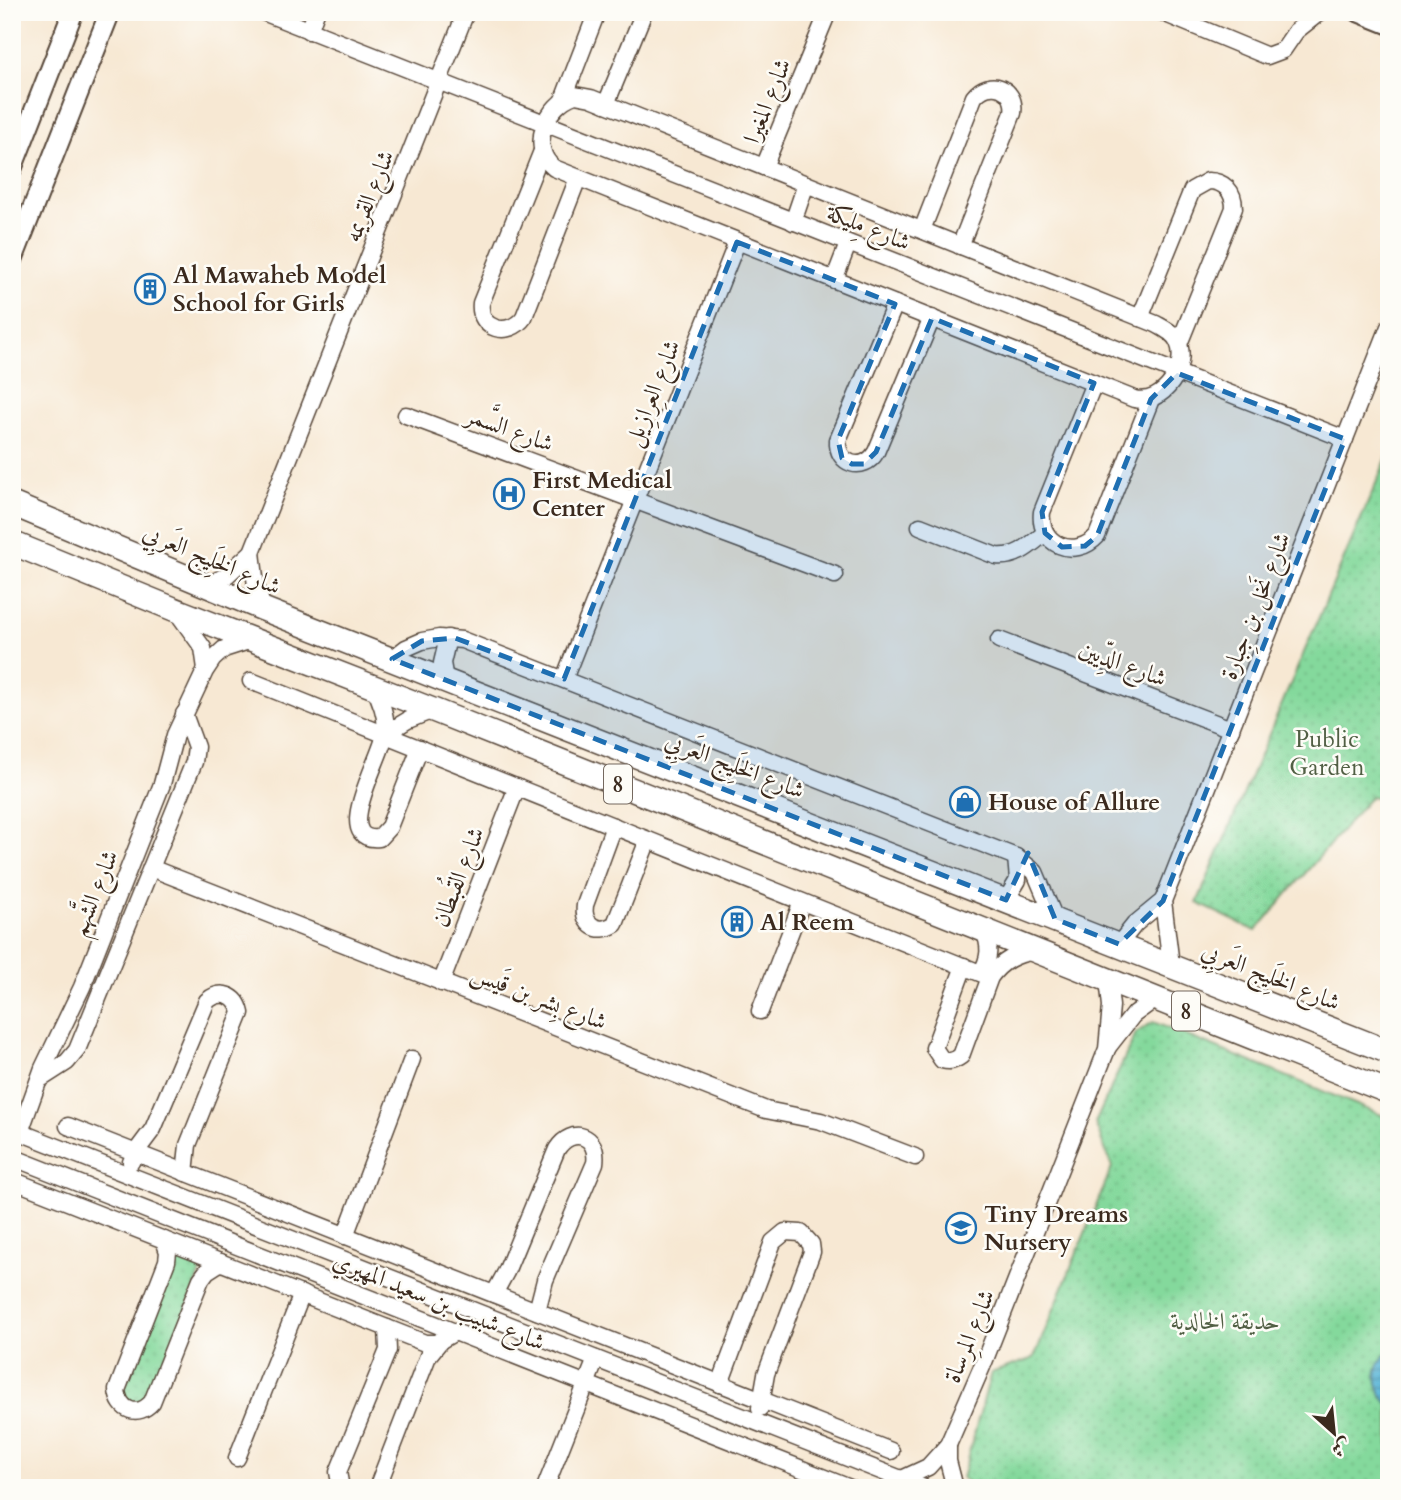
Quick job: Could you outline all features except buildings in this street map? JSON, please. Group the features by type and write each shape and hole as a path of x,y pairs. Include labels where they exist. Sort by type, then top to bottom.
{"highway":[{"path":"12,494 36,513"},
{"name":"شارع الخَلِيج العَربِي","path":"12,505 263,609 1389,1052"},
{"name":"8","path":"12,543 1389,1092"}],"main road":[{"path":"12,168 73,12"},
{"path":"12,261 110,12"},
{"path":"1359,12 1389,24"}],"street":[{"name":"شارع مِليكة","path":"263,12 1345,439"},
{"path":"309,30 316,12"},
{"name":"شارع القريمه","path":"207,586 236,568 252,552 466,12"},
{"path":"578,178 524,317 520,323 507,330 493,328 484,320 481,303 542,151 545,124 563,100 597,12"},
{"path":"606,104 644,12"},
{"name":"شارع المغيرا","path":"764,167 828,12"},
{"path":"1161,12 1267,56 1283,50 1296,30 1320,12"},
{"path":"1296,12 1296,30"},
{"name":"شارع مِليكة","path":"922,230 974,97 989,86 1002,87 1013,101 1013,113 960,246"},
{"name":"شارع مِليكة","path":"563,100 583,95 606,104 1140,318 1166,329 1179,344"},
{"path":"542,151 554,169 1135,399 1151,399 1161,394 1177,373 1179,344 1234,208 1232,195 1225,186 1208,181 1192,190 1140,318"},
{"path":"793,222 806,184"},
{"name":"شارع العِرازِيل","path":"564,679 737,242"},
{"path":"834,279 848,244"},
{"path":"895,304 838,440 842,458 852,464 864,464 876,452 932,318"},
{"name":"شارع نَخل بن جِبارة","path":"1171,965 1163,901 1389,327"},
{"path":"1094,383 1044,505 1041,519 1045,533 1055,544 1070,549 1085,546 1097,536 1151,399"},
{"name":"شارع السَّمر","path":"406,415 835,575"},
{"path":"920,526 996,556 1006,557 1023,550 1045,533"},
{"name":"شارع القريمه","path":"252,552 256,586 263,609"},
{"path":"176,610 199,641 206,668"},
{"path":"445,680 442,663 448,638"},
{"path":"392,659 414,644 448,638 468,642 564,679 1016,857 1035,872 1055,919"},
{"name":"شارع الشَّهم","path":"16,1131 82,987 160,789 172,742 206,668 224,649 252,640"},
{"name":"شارع الدِّيين","path":"999,640 1231,729"},
{"path":"251,681 986,975"},
{"path":"374,687 384,710 385,734 357,817 359,831 364,836 379,838 385,834 420,748"},
{"path":"385,734 408,720 433,710"},
{"path":"39,1080 71,1059 77,1050 151,868 196,752 184,714"},
{"path":"172,742 190,743 196,752"},
{"name":"شارع القُبطان","path":"441,983 517,787"},
{"path":"614,827 585,905 586,921 592,927 608,929 615,924 648,840"},
{"path":"1006,900 1017,880 1016,857"},
{"name":"شارع بِشر بن قَيس","path":"151,868 766,1110 821,1121 915,1157"},
{"name":"شارع نَخل بن جِبارة","path":"1119,944 1135,924 1163,901"},
{"path":"760,1012 802,902"},
{"path":"964,967 934,1048 942,1060 955,1060 961,1056 986,975 989,952 983,929"},
{"path":"986,975 1009,958 1035,951"},
{"name":"شارع المِرساة","path":"1107,1049 1111,1006 1108,979"},
{"path":"126,1174 135,1153 150,1133 207,1001 213,996 228,995 235,999 241,1013 188,1144 184,1172"},
{"name":"شارع المِرساة","path":"902,1479 928,1467 948,1445 984,1362 1107,1049 1133,1015 1155,999"},
{"path":"49,1054 54,1062 62,1064"},
{"name":"شارع شبيب بن سعيد المهيري","path":"345,1236 412,1059"},
{"path":"68,1126 891,1451"},
{"name":"شارع شبيب بن سعيد المهيري","path":"16,1131 923,1488"},
{"name":"شارع شبيب بن سعيد المهيري","path":"494,1294 557,1149 570,1137 587,1139 594,1145 597,1153 595,1163 545,1280 537,1311"},
{"name":"شارع شبيب بن سعيد المهيري","path":"12,1157 151,1211 448,1336 586,1383 850,1488"},
{"path":"14,1186 90,1211 425,1343 436,1343 448,1336"},
{"path":"151,1211 159,1187"},
{"path":"90,1211 98,1190"},
{"path":"720,1384 774,1242 785,1232 801,1233 811,1244 812,1252 766,1374 755,1422"},
{"path":"164,1240 168,1252 167,1261 117,1390 122,1406 130,1411 146,1408 152,1402 201,1279 207,1271 221,1262"},
{"path":"425,1291 432,1270"},
{"name":"شارع شبيب بن سعيد المهيري","path":"237,1458 302,1294"},
{"name":"شارع شبيب بن سعيد المهيري","path":"341,1488 338,1472 388,1350 387,1328"},
{"name":"شارع شبيب بن سعيد المهيري","path":"377,1488 428,1356 448,1336"},
{"path":"545,1488 596,1359"},
{"path":"948,1445 948,1461 955,1488"}],"highlighted area":[{"path":"737,242 895,304 838,440 842,458 852,464 864,464 876,452 932,318 1094,383 1042,512 1045,533 1062,547 1085,546 1097,536 1151,399 1177,373 1345,439 1163,901 1119,944 1055,919 1028,853 1006,900 392,659 422,641 455,638 564,679"}],"green space":[{"name":"Public Garden","path":"1389,453 1389,800 1371,796 1256,931 1197,903"},
{"name":"حديقة الخالدية","path":"1153,1022 1389,1118 1389,1488 975,1488 962,1478 991,1373 1034,1358 1112,1167 1095,1123 1136,1033"},
{"path":"176,1258 202,1269 150,1407 120,1400"}],"water":[{"path":"1389,1351 1389,1405 1380,1392 1376,1378 1379,1364"}],"place":[{"name":"Al Mawaheb Model School for Girls","path":"150,289"},
{"name":"First Medical Center","path":"509,494"},
{"name":"House of Allure","path":"965,802"},
{"name":"Al Reem","path":"737,922"},
{"name":"Tiny Dreams Nursery","path":"961,1228"}]}
